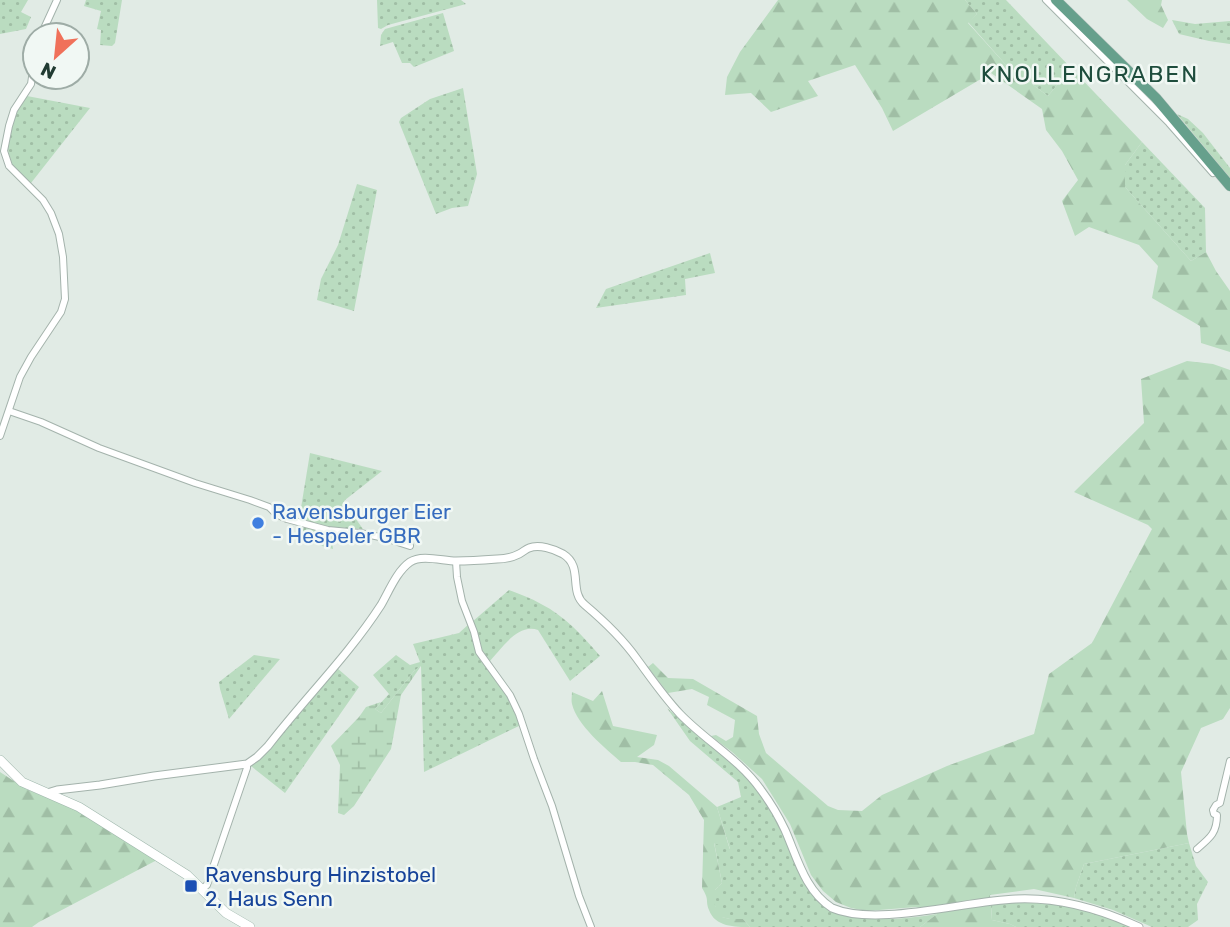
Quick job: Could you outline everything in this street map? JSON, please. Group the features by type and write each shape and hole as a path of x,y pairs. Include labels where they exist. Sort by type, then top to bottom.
{"main road":[{"path":"1056,0 1156,98 1230,187"},
{"path":"0,761 22,782 92,815 187,875 226,912 250,927"}],"street":[{"path":"47,21 57,0"},
{"path":"1046,0 1168,123 1219,180 1230,187"},
{"path":"0,436 20,377 61,312 65,299 63,257 59,234 51,213 43,200 9,166 4,151 14,110 27,91"},
{"path":"9,411 99,448 269,507 276,514 295,522 328,530 360,533 410,546"},
{"path":"47,793 247,764 268,746 355,642 402,570 414,559 501,559 531,547 546,548 566,555 571,561 582,603 622,640 678,712 754,780 782,824 811,887 822,901 835,910 862,917 892,917 997,900 1063,901 1092,908 1139,927"},
{"path":"456,561 462,601 479,652 520,713 590,927"},
{"path":"1197,849 1215,832 1217,815 1213,810 1220,803 1230,761"},
{"path":"202,888 207,885 247,764"}],"green space":[{"path":"0,0 28,0 21,12 31,17 29,21 21,21 21,30 0,34"},
{"path":"86,0 122,0 115,43 112,46 100,45 101,30 97,29 101,11 84,6"},
{"path":"377,0 461,0 466,4 381,29 378,28"},
{"path":"778,0 965,0 977,14 968,23 1006,65 1048,96 1071,68 1142,142 1125,165 1125,187 1191,261 1206,252 1230,291 1230,352 1201,343 1200,326 1152,298 1158,266 1139,245 1089,227 1075,236 1062,201 1078,180 1062,151 1046,130 1042,109 991,73 893,131 855,65 808,81 818,96 771,112 751,93 725,95 727,77 740,52"},
{"path":"965,0 1006,0 1071,68 1048,96 1006,65 968,22 977,14"},
{"path":"1127,0 1162,0 1161,5 1168,20 1163,28 1147,19"},
{"path":"443,13 454,51 414,67 410,63 402,63 393,42 380,46 381,35 385,29"},
{"path":"1172,20 1195,24 1230,21 1230,44 1179,34"},
{"path":"463,88 477,174 468,206 436,214 399,122 430,99"},
{"path":"27,96 90,108 31,183 14,168 8,150 13,121"},
{"path":"1177,114 1188,119 1203,133 1230,168 1230,178"},
{"path":"1142,142 1205,208 1206,252 1191,261 1125,187 1125,165"},
{"path":"357,184 377,190 354,311 317,300 321,279 338,245"},
{"path":"710,253 715,273 685,279 686,295 596,308 606,289"},
{"path":"1187,361 1213,364 1230,370 1230,708 1223,719 1201,728 1181,772 1189,843 1084,864 1074,898 1034,889 990,895 992,920 1016,927 920,927 937,914 916,907 867,911 836,902 811,875 790,824 762,779 711,736 716,735 726,741 733,737 735,720 707,705 709,697 692,689 668,693 648,667 653,663 668,678 693,679 757,716 759,734 766,753 828,806 838,810 862,811 882,795 947,766 1034,734 1049,674 1092,643 1152,529 1074,492 1144,423 1141,379"},
{"path":"310,453 382,471 342,505 363,529 331,527 299,520"},
{"path":"304,527 331,533 333,549 300,540"},
{"path":"509,590 558,614 600,656 570,681 538,630 530,629 516,634 488,663 480,652 472,622"},
{"path":"469,624 476,652 508,696 521,725 424,772 421,666 381,713 375,709 389,694 373,675 396,655 410,665 420,662 413,644 459,633"},
{"path":"254,655 280,659 229,719 219,682"},
{"path":"421,666 401,695 391,749 354,806 344,815 338,813 340,765 331,746 366,707 381,702 375,709 381,713"},
{"path":"337,668 359,687 285,793 251,766"},
{"path":"602,691 613,726 657,735 654,745 637,757 658,760 669,766 717,807 730,850 714,843 722,883 715,890 715,906 723,912 722,917 743,919 750,927 721,923 709,910 702,888 704,820 689,795 653,765 621,762 592,736 580,720 572,704 572,692 593,701"},
{"path":"667,708 721,753 758,790 778,822 801,877 812,893 826,905 842,913 879,919 937,914 920,927 750,927 743,919 721,917 715,906 715,890 722,883 714,842 730,849 717,807 741,797 738,782 690,741"},
{"path":"0,772 26,789 81,812 157,860 32,927 0,927"},
{"path":"1189,843 1196,866 1208,882 1197,904 1198,920 1188,927 1152,927 1113,910 1074,898 1084,864"},
{"path":"1026,901 1065,904 1131,927 1016,927 992,920 991,905"}],"place":[{"name":"Ravensburger Eier - Hespeler GBR","path":"258,523"},
{"name":"Ravensburg Hinzistobel 2, Haus Senn","path":"191,886"}],"district":[{"name":"KNOLLENGRABEN","path":"1090,74"}]}
